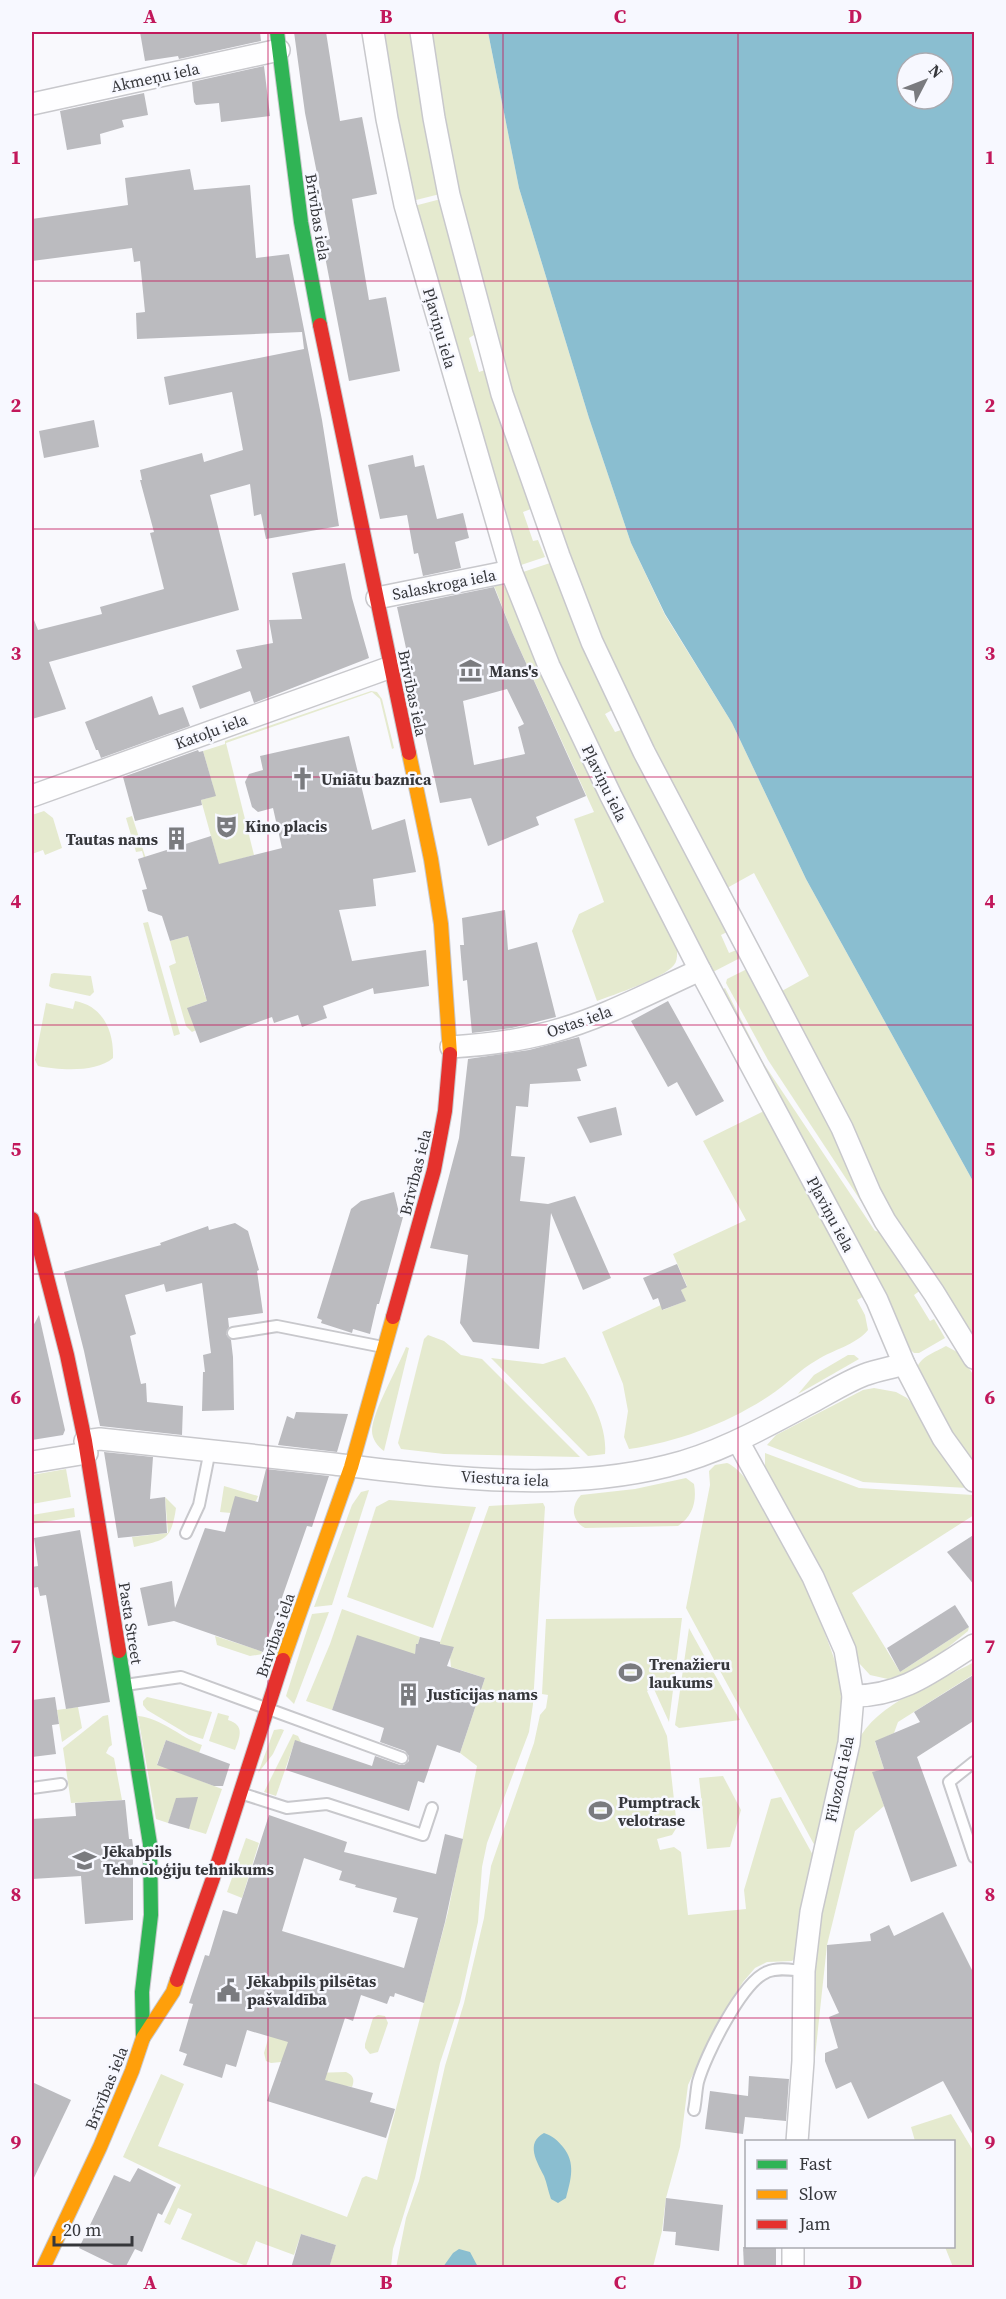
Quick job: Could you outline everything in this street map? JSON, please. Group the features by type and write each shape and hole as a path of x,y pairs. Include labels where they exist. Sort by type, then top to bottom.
{"main road":[{"name":"Brīvības iela","path":"43,2268 100,2147 132,2072 143,2038 173,1992 266,1708 351,1467 441,1141 451,1047 441,924 431,859 320,328 301,222 278,41"},
{"name":"Pasta Street","path":"32,1219 67,1354 86,1447 148,1833 152,1876 148,1951 142,1992 143,2038"}],"street":[{"name":"Pļaviņu iela","path":"373,32 387,119 405,205 511,571 549,666 611,796 700,970 877,1300 904,1364 943,1438 975,1481"},
{"path":"421,32 449,195 502,394 592,642 644,752 836,1117 885,1221 975,1358"},
{"name":"Akmeņu iela","path":"32,104 278,41"},
{"name":"Salaskroga iela","path":"377,598 511,571"},
{"name":"Katoļu iela","path":"32,796 391,667"},
{"name":"Ostas iela","path":"451,1047 507,1042 552,1032 603,1014 700,970"},
{"name":"Viestura iela","path":"32,1462 86,1447 100,1439 351,1467 535,1482 593,1479 665,1467 693,1459 738,1441 853,1380 904,1364"},
{"name":"Filozofu iela","path":"738,1441 813,1577 845,1650 853,1696 849,1743 811,1912 804,1971 803,2061 797,2140"},
{"path":"853,1696 872,1696 910,1685 975,1645"},
{"path":"793,2248 793,2268"}],"lane":[{"path":"233,1333 277,1326 385,1348"},
{"path":"186,1533 200,1504 210,1450"},
{"path":"124,1685 181,1677 402,1758"},
{"path":"975,1762 949,1782 975,1857"},
{"path":"32,1788 61,1784"},
{"path":"240,1793 287,1808 327,1804 423,1835 432,1808"},
{"path":"694,2110 698,2082 710,2050 729,2016 751,1984 767,1971 777,1969 804,1971"}],"green space":[{"path":"380,32 411,32 417,79 440,194 412,201"},
{"path":"432,32 488,32 519,188 589,418 631,543 665,615 732,723 806,879 974,1183 974,1342 882,1198 849,1120 780,992 809,976 754,873 727,888 642,726 588,607 550,507 476,268 445,127"},
{"path":"441,199 474,335 469,338 479,372 485,370 531,509 523,512 533,541 538,540 545,557 518,566 414,206"},
{"path":"550,563 614,709 605,714 615,732 624,729 729,931 721,935 729,953 739,949 742,957 711,973 553,659 520,573"},
{"path":"493,583 503,585 511,595 677,947 676,961 668,970 638,986 597,1001 572,931 579,914 604,902 574,819 594,812 512,632"},
{"name":"Kino placis","path":"371,691 377,692 382,699 394,748 392,749 380,699 372,692 226,743 254,855 219,865 201,800 208,798 205,789 213,786 203,751 225,744 225,741"},
{"path":"44,811 53,818 62,848 45,855 43,850 32,854 32,815"},
{"path":"132,816 150,871 152,887 142,851 136,852 126,818"},
{"path":"148,922 180,1034 174,1036 143,923"},
{"path":"188,936 205,996 209,1000 188,1008 196,1030 192,1032 186,1026 169,966 176,963 170,941"},
{"path":"749,968 828,1122 870,1215 768,1060 726,983 727,979"},
{"path":"51,974 91,976 94,992 90,996 52,988 49,986"},
{"path":"725,988 764,1064 875,1231 882,1232 921,1290 914,1295 930,1321 934,1319 945,1338 919,1353 914,1353 906,1346 720,991"},
{"path":"75,1001 93,1008 105,1021 111,1038 113,1058 106,1063 87,1068 56,1069 38,1066 35,1060 46,1003 73,1009"},
{"path":"768,1109 866,1295 857,1300 865,1315 868,1330 857,1340 810,1364 769,1396 737,1415 666,1442 629,1449 624,1437 628,1411 623,1384 602,1332 661,1305 663,1310 685,1301 681,1290 687,1286 673,1254 746,1220 703,1141"},
{"path":"428,1335 444,1341 461,1355 482,1359 580,1457 444,1454 401,1449 398,1443 424,1339"},
{"path":"946,1346 959,1353 974,1376 974,1466 944,1424 917,1369 924,1358"},
{"path":"406,1347 409,1348 384,1451 373,1437 373,1423"},
{"path":"848,1355 854,1355 859,1359 798,1394 814,1375"},
{"path":"565,1357 593,1403 603,1428 605,1454 588,1456 491,1358 543,1364"},
{"path":"874,1388 896,1392 907,1398 914,1406 942,1456 967,1488 863,1482 767,1445 776,1435 863,1390"},
{"path":"765,1453 859,1488 973,1495 974,1515 852,1593 900,1672 969,1627 968,1631 936,1657 912,1672 888,1679 870,1675 859,1663 836,1606 787,1507 770,1480 765,1469"},
{"path":"727,1463 742,1474 777,1527 810,1598 841,1681 843,1723 816,1848 686,1608 710,1485 709,1471 715,1465"},
{"path":"66,1469 71,1497 32,1504 32,1475"},
{"path":"686,1478 694,1484 693,1508 678,1526 585,1528 575,1517 575,1504 581,1495 635,1489"},
{"path":"224,1486 258,1496 256,1501 231,1513 220,1512"},
{"path":"369,1490 332,1605 314,1607 352,1505 361,1492"},
{"path":"165,1497 176,1508 172,1527 168,1533"},
{"path":"389,1500 476,1507 433,1628 347,1597 376,1507"},
{"path":"543,1503 545,1507 533,1704 529,1732 487,1843 482,1867 478,1922 460,2002 440,2063 415,2178 393,2249 391,2267 329,2267 336,2245 301,2234 294,2255 256,2241 246,2266 181,2239 192,2214 178,2208 170,2225 164,2222 181,2185 123,2157 161,2074 184,2084 158,2146 347,2217 362,2178 366,2176 377,2180 448,1912 477,1766 460,1753 485,1678 451,1667 450,1657 454,1647 451,1649 439,1645 489,1506"},
{"path":"74,1508 75,1517 32,1524 32,1515"},
{"path":"168,1533 159,1541 134,1547 132,1537"},
{"path":"342,1609 420,1637 415,1655 357,1636 332,1710 306,1701"},
{"path":"329,1612 294,1704 286,1696 312,1614"},
{"path":"682,1618 669,1722 653,1687 647,1691 667,1736 677,1827 672,1835 657,1839 660,1850 674,1847 681,1852 688,1915 746,1909 744,1890 771,1799 781,1797 814,1857 802,1909 798,1955 792,1961 767,1962 755,1968 743,1982 714,2030 688,2085 680,2147 666,2198 662,2231 653,2267 396,2268 406,2218 419,2181 445,2066 464,2003 484,1918 491,1866 534,1743 540,1715 546,1708 548,1695 542,1694 546,1619"},
{"path":"689,1628 740,1720 679,1728 675,1725"},
{"path":"215,1636 261,1651 263,1654 250,1656 217,1645"},
{"path":"974,1662 974,1674 898,1722 894,1733 875,1742 884,1769 873,1772 884,1806 855,1831 827,1945 806,2140 817,1925 857,1743 878,1716 926,1686"},
{"path":"147,1697 212,1712 203,1739 189,1735 147,1710 143,1701"},
{"path":"78,1707 82,1728 62,1742 57,1710"},
{"path":"218,1713 229,1716 228,1720 239,1728 235,1750 209,1741"},
{"path":"108,1715 112,1745 106,1753 114,1758 122,1800 71,1803 63,1748 103,1716"},
{"path":"138,1716 155,1720 202,1745 199,1753 166,1740 157,1764 222,1789 206,1834 189,1829 175,1803 168,1823 156,1819"},
{"path":"274,1730 284,1730 273,1754 258,1773"},
{"path":"293,1734 298,1736 301,1742 295,1741 276,1796 264,1792"},
{"path":"723,1776 741,1810 730,1847 707,1849 699,1778"},
{"path":"246,1838 259,1843 242,1898 227,1892"},
{"path":"378,2015 385,2016 388,2023 378,2052 370,2054 365,2044 373,2018"},
{"path":"271,2029 296,2044 295,2047 333,2057 271,2063 266,2061 264,2053"},
{"path":"346,2072 352,2076 353,2082 352,2087 347,2086 344,2097 312,2077 313,2073"},
{"path":"951,2114 974,2152 974,2267 953,2267 945,2248 955,2248 955,2140 915,2140 911,2127"}],"water":[{"path":"488,32 974,32 974,1183 806,879 732,723 665,614 631,543 589,418 519,188"},
{"path":"544,2133 555,2138 570,2159 571,2178 566,2198 558,2203 551,2199 534,2153 535,2142"},
{"path":"459,2249 470,2252 478,2267 443,2267 453,2253"}],"building":[{"path":"140,32 260,32 261,41 179,59 178,56 145,61"},
{"path":"294,32 326,32 340,121 362,117 377,194 352,199 369,300 386,297 400,371 349,381 322,241 330,239 305,113"},
{"path":"264,66 270,116 221,122 219,103 196,105 194,102 192,82"},
{"path":"144,93 148,115 122,120 124,127 100,134 101,144 67,150 60,111"},
{"path":"190,169 194,190 250,185 256,258 289,254 322,420 339,526 266,539 261,514 254,516 250,484 210,495 239,610 49,662 66,709 32,719 32,621 34,620 38,630 102,614 100,607 164,589 150,533 154,532 140,480 142,480 140,470 202,453 204,462 243,450 232,392 169,405 164,377 304,349 302,332 137,339 136,313 145,312 140,261 134,262 132,248 32,261 32,219 128,205 125,178"},
{"path":"94,420 99,447 44,458 39,431"},
{"path":"413,455 415,467 424,465 437,519 463,513 469,538 455,542 461,568 423,576 418,553 414,554 407,515 380,519 368,465"},
{"path":"345,563 369,658 254,703 250,691 200,709 192,686 242,668 236,650 273,643 269,620 302,619 292,573"},
{"path":"494,587 586,796 536,817 539,825 488,846 471,798 440,803 397,607","holes":["507,689 524,724 518,727 525,754 474,765 463,701"]},
{"path":"152,696 159,715 183,707 190,726 101,758 85,722"},
{"path":"349,736 372,830 405,819 416,872 373,879 376,906 339,910 352,961 426,950 429,986 374,994 373,988 323,1006 327,1018 302,1027 298,1015 274,1023 272,1017 200,1043 187,1008 207,1001 188,936 170,941 162,916 148,911 142,890 147,889 138,859 211,836 219,864 282,848 273,808 258,812 252,807 245,782 249,774 263,770 260,756"},
{"path":"198,750 203,751 216,796 201,800 202,805 135,821 123,777"},
{"path":"505,910 508,950 537,942 556,1017 512,1028 472,1033 467,980 463,981 460,945 464,945 462,918"},
{"path":"668,1001 724,1101 696,1116 677,1082 668,1087 631,1021"},
{"path":"579,1037 587,1066 577,1069 581,1081 530,1084 528,1107 516,1106 511,1156 525,1157 520,1201 548,1204 575,1196 611,1278 583,1290 551,1213 539,1349 473,1342 460,1323 468,1255 430,1248 459,1138 468,1059 529,1050"},
{"path":"616,1107 622,1135 590,1143 577,1117"},
{"path":"394,1192 400,1217 403,1217 370,1334 353,1329 352,1333 321,1323 322,1320 317,1318 351,1209 361,1201"},
{"path":"235,1223 248,1231 259,1270 257,1271 263,1313 228,1318 229,1327 226,1334 231,1340 233,1357 234,1410 202,1411 203,1372 205,1372 203,1355 211,1353 202,1283 166,1292 164,1284 125,1295 136,1334 130,1336 141,1384 146,1383 147,1402 183,1406 182,1435 100,1426 64,1272 161,1245 160,1243 208,1226 209,1230"},
{"path":"677,1264 687,1287 681,1290 686,1301 662,1310 658,1298 653,1300 643,1278"},
{"path":"39,1315 65,1430 63,1435 32,1440 32,1328"},
{"path":"296,1412 348,1414 337,1452 278,1445 287,1416 294,1419"},
{"path":"104,1452 153,1457 150,1499 165,1497 167,1533 118,1538"},
{"path":"266,1469 329,1476 312,1527 307,1526 263,1652 174,1621 148,1626 140,1588 172,1581 175,1608 205,1528 225,1532 235,1496 258,1502"},
{"path":"80,1530 110,1702 66,1709 46,1595 40,1596 38,1587 32,1588 32,1567 38,1566 34,1538"},
{"path":"975,1534 975,1586 947,1552"},
{"path":"955,1605 969,1627 900,1672 887,1648"},
{"name":"Justīcijas nams","path":"357,1635 415,1654 416,1644 420,1637 440,1642 440,1644 454,1647 447,1666 485,1678 460,1753 437,1745 424,1783 418,1781 409,1811 286,1770 295,1740 372,1766 375,1756 400,1765 409,1761 409,1756 405,1751 380,1742 384,1728 332,1710"},
{"path":"975,1674 975,1720 917,1757 957,1866 911,1882 872,1772 884,1769 875,1741 920,1722 914,1712"},
{"path":"55,1697 59,1724 52,1725 56,1754 32,1757 32,1700"},
{"path":"166,1740 230,1764 223,1786 214,1786 157,1765"},
{"path":"198,1797 189,1829 168,1823 176,1798"},
{"path":"125,1800 129,1839 132,1839 133,1846 133,1920 85,1924 81,1876 32,1879 32,1819 76,1816 75,1803"},
{"path":"269,1815 347,1842 344,1852 436,1874 445,1834 463,1839 424,2003 395,1993 394,1997 390,1996 387,2004 361,1995 353,2021 345,2018 325,2080 373,2093 370,2102 395,2109 386,2138 267,2101 288,2042 247,2030 236,2067 226,2064 222,2078 183,2065 187,2054 179,2051 193,2004 189,2003 205,1955 209,1956 223,1910 237,1914","holes":["304,1858 342,1871 339,1880 356,1885 355,1887 397,1898 393,1912 418,1918 404,1968 282,1931"]},
{"path":"943,1912 975,1976 975,2139 943,2081 868,2119 851,2082 836,2089 825,2061 825,2053 838,2048 829,2017 839,2013 827,1987 827,1945 871,1941 870,1934 889,1925 894,1936"},
{"path":"749,2076 789,2079 786,2121 745,2117 743,2134 705,2129 710,2091 748,2096"},
{"path":"32,2082 71,2100 32,2182"},
{"path":"138,2168 176,2187 162,2215 158,2213 142,2252 135,2249 125,2268 120,2268 79,2248 114,2175 130,2182"},
{"path":"666,2198 723,2205 719,2251 675,2245 676,2232 663,2231"},
{"path":"301,2234 336,2245 329,2268 291,2268"},
{"path":"743,2247 776,2248 776,2268 744,2268"}],"traffic: fast":[{"path":"277,32 301,222 320,325"},
{"path":"119,1651 150,1844 151,1915 142,1992 143,2038"}],"traffic: slow":[{"path":"409,753 431,859 441,924 450,1054"},
{"path":"283,1660 351,1467 393,1317"},
{"path":"43,2268 100,2147 132,2071 143,2038 173,1992 177,1980"}],"traffic: jam":[{"path":"320,325 409,753"},
{"path":"393,1317 434,1170 445,1111 450,1054"},
{"path":"32,1219 67,1355 85,1441 119,1651"},
{"path":"177,1980 212,1881 283,1660"}],"place":[{"name":"Mans's","path":"471,671"},
{"name":"Uniātu baznīca","path":"303,779"},
{"name":"Kino placis","path":"227,826"},
{"name":"Tautas nams","path":"176,839"},
{"name":"Trenažieru laukums","path":"631,1673"},
{"name":"Justīcijas nams","path":"409,1694"},
{"name":"Pumptrack velotrase","path":"600,1811"},
{"name":"Jēkabpils Tehnoloģiju tehnikums","path":"85,1860"},
{"name":"Jēkabpils pilsētas pašvaldība","path":"229,1990"}]}
